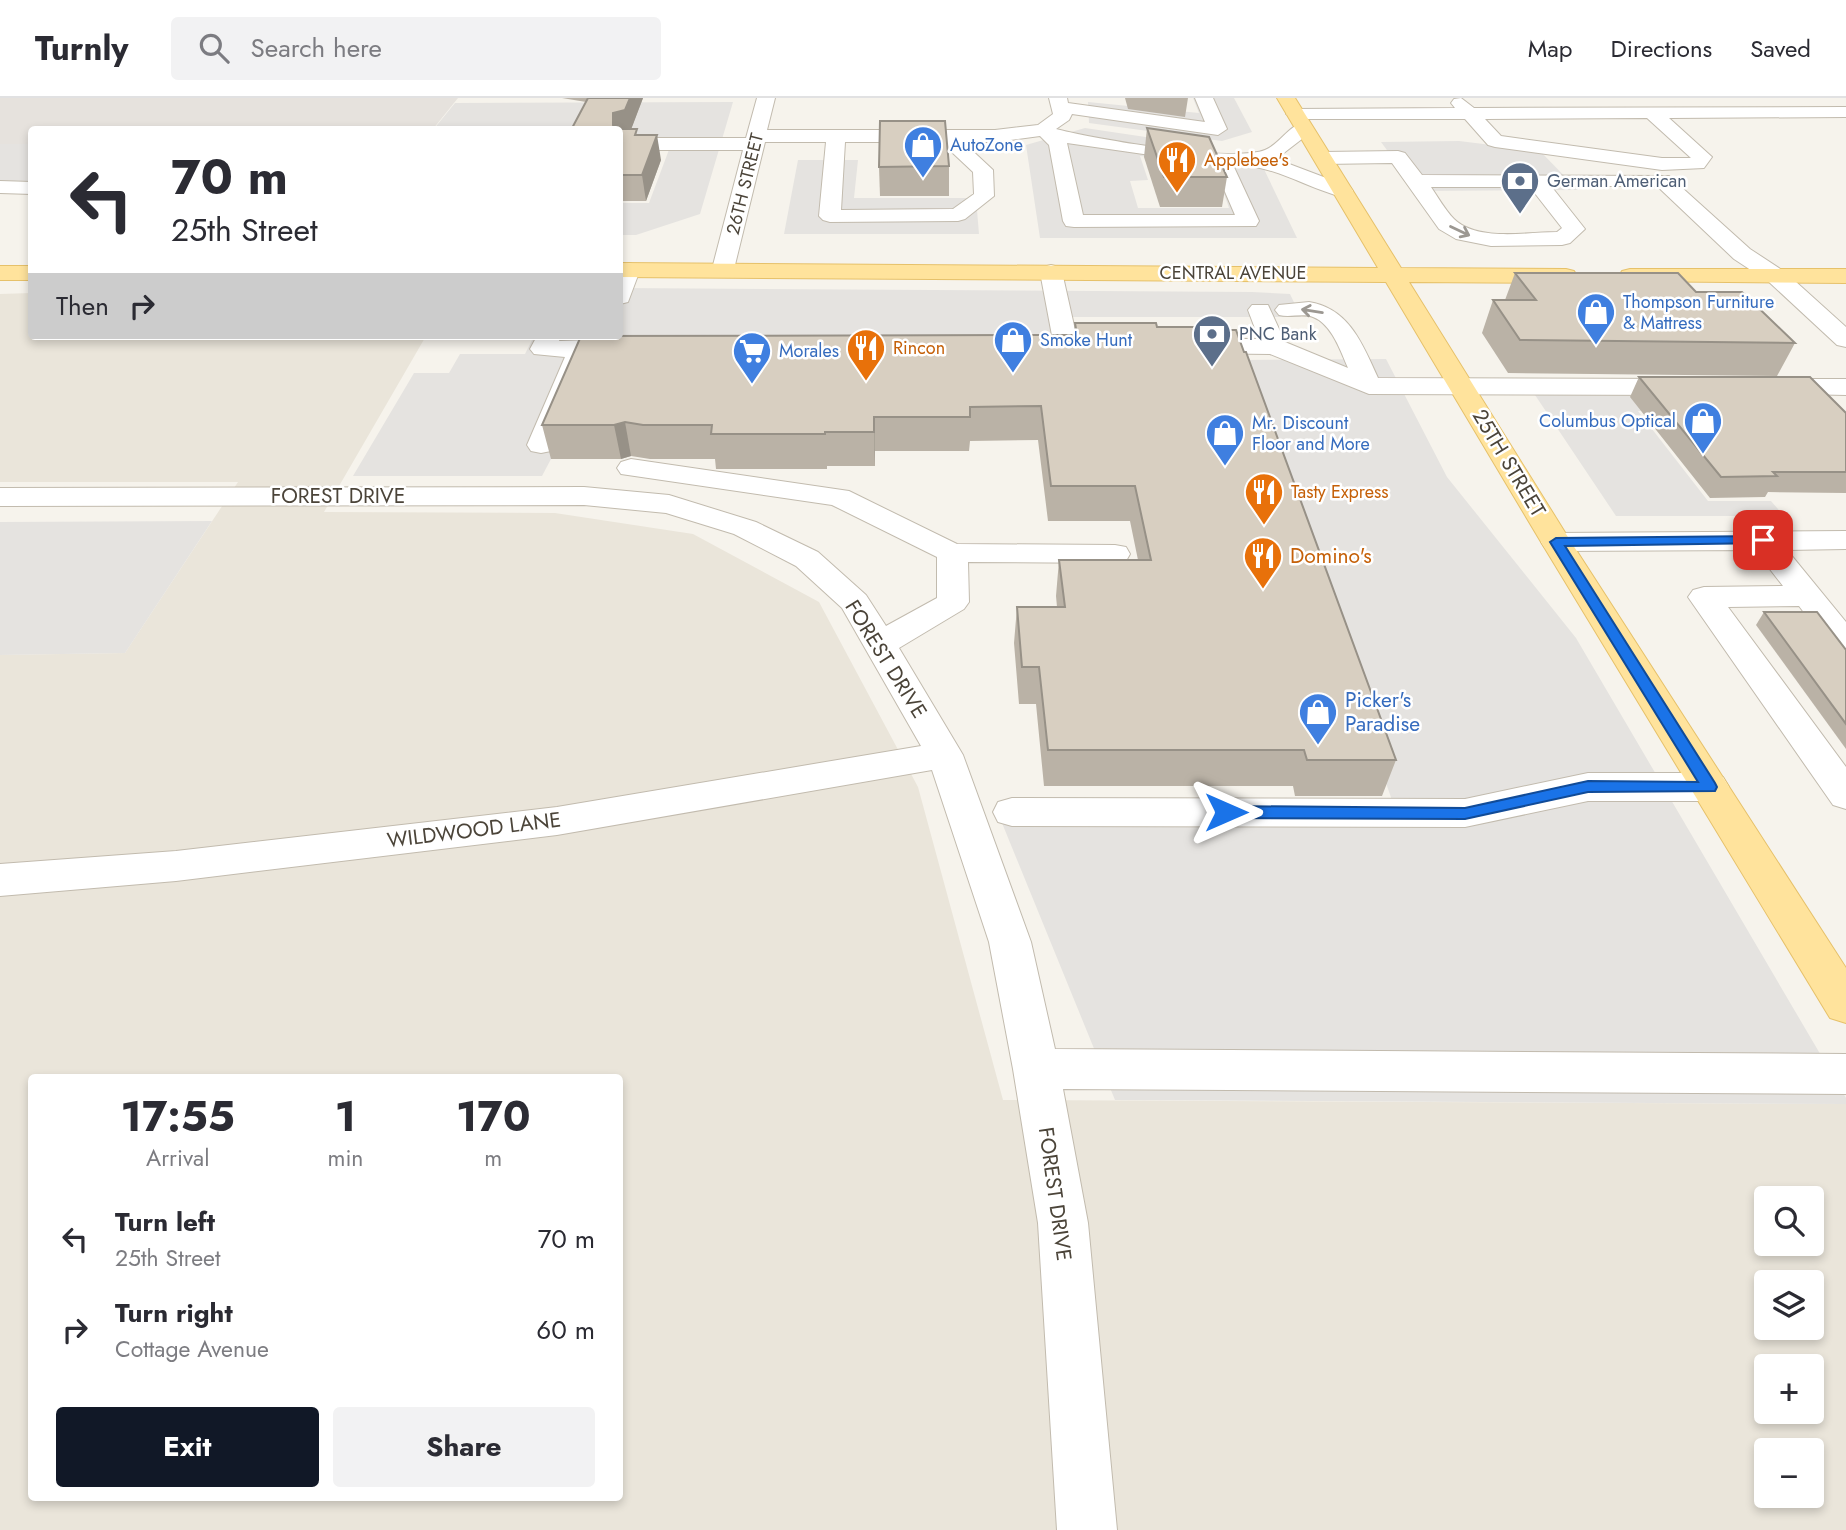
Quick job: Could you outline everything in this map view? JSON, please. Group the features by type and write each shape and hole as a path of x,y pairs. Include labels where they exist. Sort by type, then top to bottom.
{"main road":[{"name":"25TH STREET","path":"1295,113 1556,542 1845,1003"},
{"name":"CENTRAL AVENUE","path":"624,270 1587,276"},
{"path":"0,273 28,273"},
{"path":"1614,276 1846,276"}],"street":[{"name":"26TH STREET","path":"723,270 766,98"},
{"path":"1047,133 1063,116 1059,102 1218,129 1204,98"},
{"path":"1455,98 1495,141 1662,164 1697,164 1702,157 1652,113"},
{"path":"1539,98 1555,113"},
{"path":"623,144 836,136 995,136 1047,133 1221,159 1250,159 1271,155 1295,113 1846,112"},
{"path":"1486,132 1566,132"},
{"path":"1647,132 1673,132"},
{"path":"1047,133 1059,145 1074,220 1248,221 1221,159"},
{"path":"836,136 830,216 958,215 985,196 983,170 946,136"},
{"path":"1323,158 1398,157 1447,224 1464,234 1491,239 1562,238 1574,229 1536,181"},
{"path":"1250,159 1275,165 1343,191"},
{"path":"1416,181 1662,180 1742,254 1777,277 1846,340"},
{"path":"0,187 28,188"},
{"path":"1724,237 1760,237"},
{"path":"1051,272 1066,346 1135,346"},
{"path":"1287,310 1318,310 1330,316 1363,375"},
{"path":"1267,327 1363,375 1463,387 1715,387"},
{"path":"1163,346 1267,327 1280,332 1313,337 1334,334 1340,330"},
{"path":"548,340 543,349 581,349 601,345 603,340"},
{"path":"541,445 581,349"},
{"path":"1742,387 1846,387"},
{"path":"631,468 839,497 951,554 1115,554"},
{"name":"FOREST DRIVE","path":"0,497 573,481 668,504 746,527 807,559 855,601 945,755 1010,942 1063,1223 1087,1530"},
{"path":"1763,540 1843,637"},
{"path":"1556,542 1846,540"},
{"path":"880,645 953,601 951,554"},
{"path":"1808,596 1704,597 1846,795"},
{"name":"WILDWOOD LANE","path":"0,880 176,866 557,821 945,755"},
{"path":"1012,811 1465,813 1588,787 1710,787"},
{"path":"1035,1069 1846,1074"}],"shaded area":[{"path":"0,98 458,98 435,126 28,126 28,144 0,144"},
{"path":"1193,98 1234,98 1252,132 1222,141 1089,123 1088,102 1199,113"},
{"path":"733,102 700,214 636,235 623,235 623,203 649,203 670,147 623,131 623,126 436,126 455,103"},
{"path":"1085,128 1213,147 1205,163 1140,156 1148,180 1130,181 1138,208 1229,208 1214,165 1262,165 1297,238 1040,238 1026,145"},
{"path":"1459,141 1540,151 1578,190 1417,191 1381,142"},
{"path":"0,144 28,144 28,192 0,192"},
{"path":"798,160 858,160 854,198 976,198 979,234 784,234"},
{"path":"623,288 1252,292 1290,294 1301,317 1066,317 1074,367 551,459 542,476 353,476 414,373 449,373 460,354 525,354 532,340 623,340"},
{"path":"28,293 28,340 424,340 324,512 555,513 693,534 819,602 918,787 1003,1100 1846,1104 1846,1530 0,1530 0,655 125,653 238,482 0,482 0,294"},
{"path":"1386,359 1447,477 1576,638 1846,1098 1846,1104 1115,1100 1002,823 1399,820 1237,360"},
{"path":"1533,392 1676,392 1691,410 1638,411 1708,501 1771,501 1784,516 1616,516"},
{"path":"212,521 125,653 0,655 0,522"}],"building":[{"path":"588,98 630,98 625,110 613,113 614,126 573,126"},
{"path":"880,121 945,121 949,166 879,167"},
{"path":"1147,128 1209,137 1227,177 1164,177"},
{"path":"623,129 637,129 635,135 657,135 642,175 623,175"},
{"path":"1515,273 1678,273 1696,292 1742,292 1795,343 1520,340 1493,300 1536,300"},
{"path":"1075,323 1156,323 1157,327 1223,327 1225,330 1236,330 1396,760 1307,760 1304,750 1048,750 1039,667 1022,667 1017,607 1065,607 1059,560 1151,560 1135,486 1051,486 1041,406 970,407 970,417 874,417 874,432 825,434 711,434 712,425 643,425 625,422 614,425 542,425 579,340 623,340 623,336 1077,335"},
{"path":"1639,377 1810,377 1846,413 1846,472 1773,472 1777,476 1721,477"},
{"path":"1764,612 1817,612 1846,650 1846,724"}],"place":[{"name":"AutoZone","path":"923,179"},
{"name":"Applebee's","path":"1177,194"},
{"name":"German American","path":"1520,215"},
{"name":"Thompson Furniture & Mattress","path":"1596,346"},
{"name":"PNC Bank","path":"1212,368"},
{"name":"Smoke Hunt","path":"1013,374"},
{"name":"Rincon","path":"866,382"},
{"name":"Morales","path":"752,385"},
{"name":"Columbus Optical","path":"1703,455"},
{"name":"Mr. Discount Floor and More","path":"1225,467"},
{"name":"Tasty Express","path":"1264,526"},
{"name":"Domino's","path":"1263,590"},
{"name":"Picker's Paradise","path":"1318,746"}],"route":[{"path":"1226,812 1465,813 1588,787 1710,787 1556,542 1763,540"}]}
